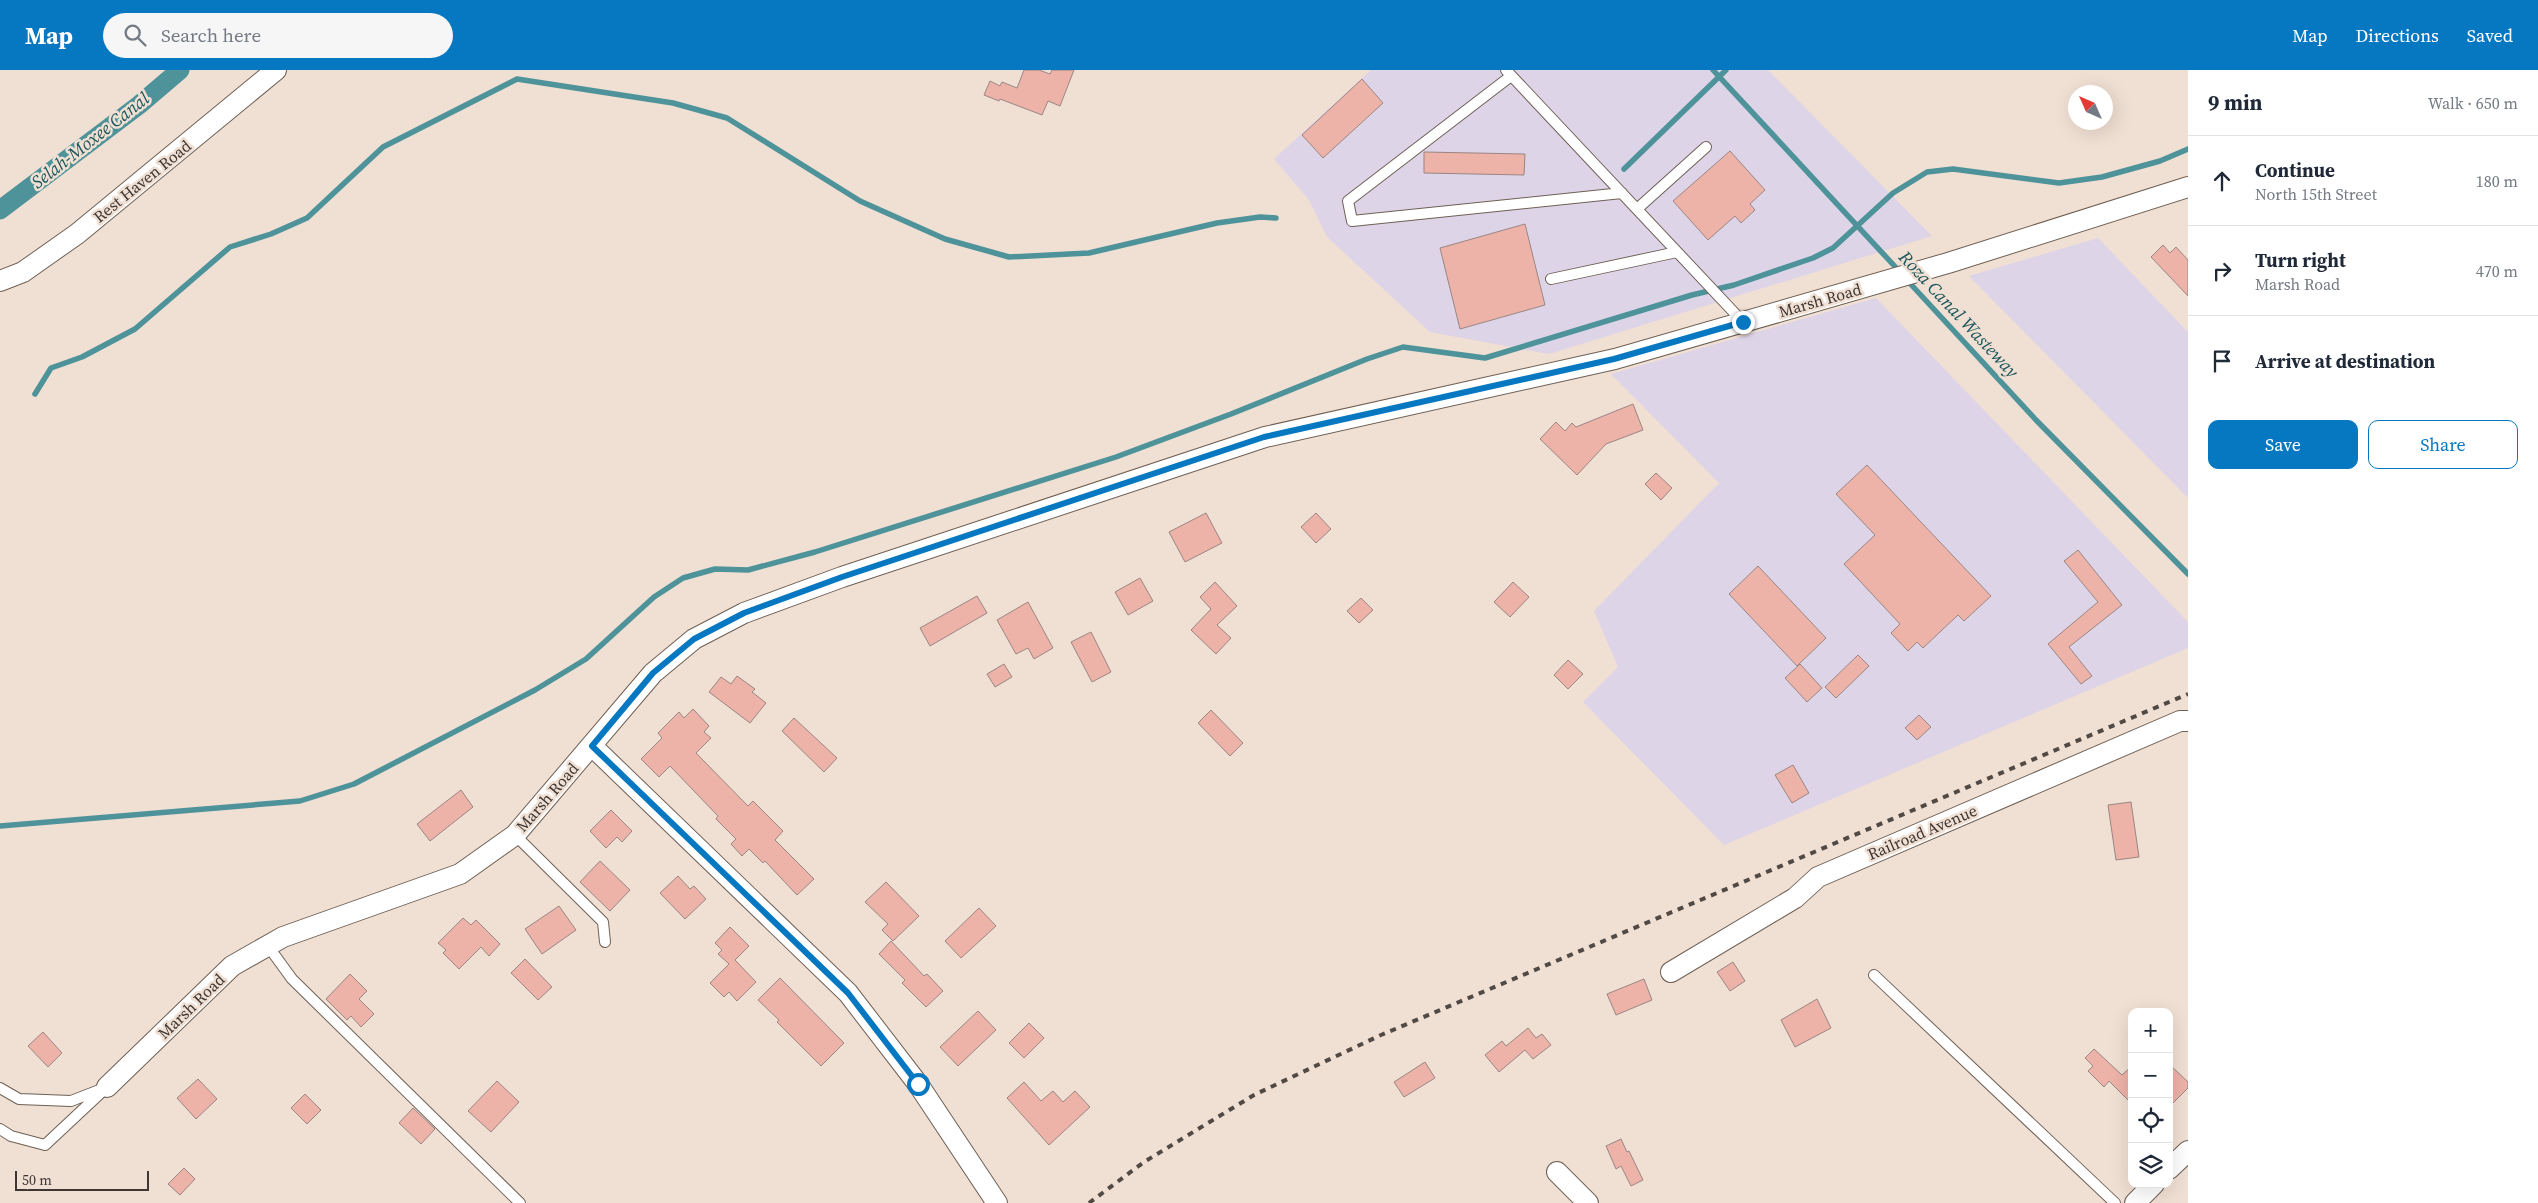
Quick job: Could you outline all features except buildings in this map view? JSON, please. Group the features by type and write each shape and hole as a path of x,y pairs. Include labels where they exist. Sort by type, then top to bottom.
{"street":[{"name":"Rest Haven Road","path":"0,281 23,272 77,234 276,70"},
{"name":"Marsh Road","path":"108,1087 232,966 283,937 460,874 515,835 653,673 694,639 744,613 880,564 1264,437 1614,359 1948,263 2188,187"},
{"name":"Railroad Avenue","path":"1671,972 1795,898 1818,877 2180,721 2188,721"},
{"path":"592,746 848,993 918,1084 997,1203"},
{"path":"2173,1165 2188,1151"},
{"path":"1557,1172 1588,1203"}],"lane":[{"path":"1622,193 1352,221 1348,201 1508,73 1622,193 1743,322"},
{"path":"1637,210 1706,147"},
{"path":"1551,279 1677,252"},
{"path":"515,835 603,922 605,942"},
{"path":"268,946 292,979 520,1203"},
{"path":"1874,975 2115,1203"},
{"path":"0,1088 19,1099 71,1101 108,1087"},
{"name":"Marsh Road","path":"0,1129 11,1136 45,1145 108,1087"}],"shaded area":[{"path":"1371,70 1768,70 1932,236 1549,354 1430,332 1327,237 1309,200 1274,159"},
{"path":"2098,238 2188,332 2188,498 1969,276"},
{"path":"1876,298 2188,622 2188,648 1724,845 1583,702 1618,667 1594,611 1719,483 1611,374"}],"waterway":[{"name":"Selah-Moxee Canal","path":"0,210 139,105 180,70"},
{"name":"Roza Canal Wasteway","path":"1713,70 1900,272"},
{"path":"1624,169 1726,70"},
{"path":"35,394 51,368 82,357 135,329 230,247 271,234 307,218 383,147 517,79 673,103 727,118 860,201 945,239 1009,257 1089,253 1217,223 1260,217 1276,218"},
{"path":"0,826 300,801 354,784 535,690 586,659 654,597 683,578 715,569 748,570 815,552 1116,457 1231,414 1367,359 1403,347 1485,358 1692,295 1734,285 1813,258 1833,248 1893,193 1927,172 1953,169 2059,183 2102,177 2160,161 2188,149"},
{"name":"Roza Canal Wasteway","path":"1906,279 2036,420 2188,574"}],"railway":[{"path":"1089,1203 1144,1162 1254,1095 1381,1035 2188,694"}],"route":[{"path":"918,1084 848,993 592,746 653,673 694,639 744,613 842,577 1151,473 1264,437 1614,359 1743,322"}]}
